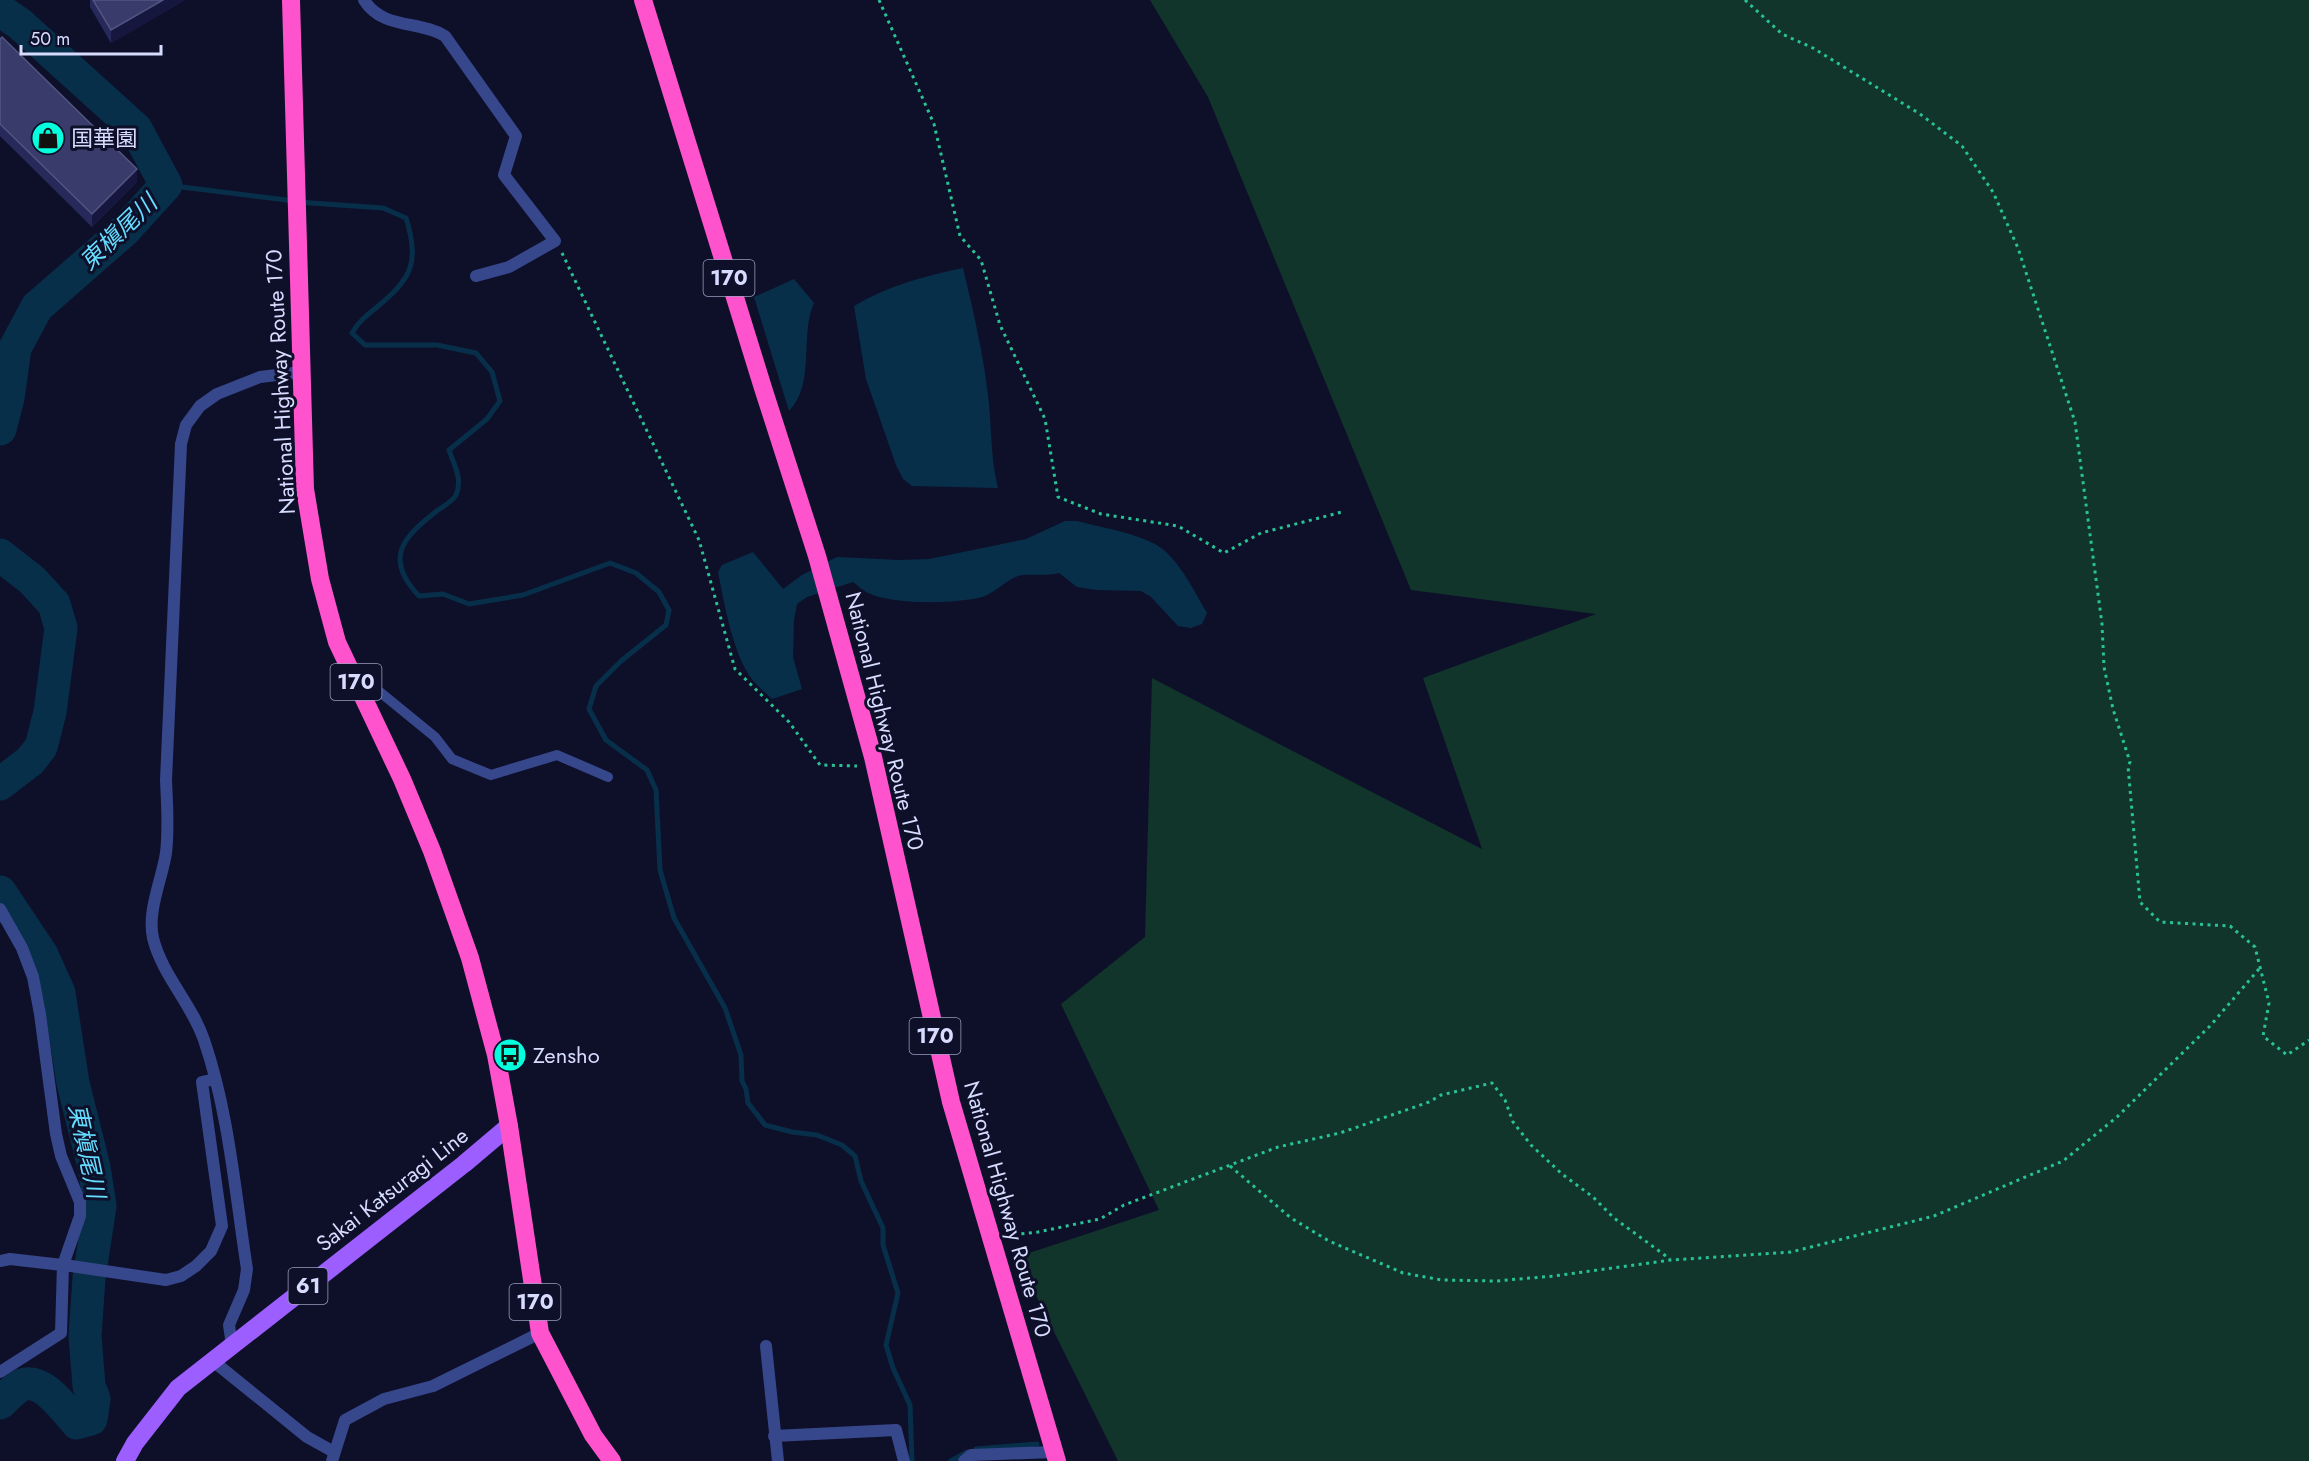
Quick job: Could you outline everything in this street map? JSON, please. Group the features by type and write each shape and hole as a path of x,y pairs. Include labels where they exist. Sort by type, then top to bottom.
{"highway":[{"name":"National Highway Route 170","path":"291,0 305,489 318,568 337,642 402,779 432,851 470,958 496,1055 540,1333 593,1435 612,1461"},
{"name":"National Highway Route 170","path":"643,0 817,556 875,766 951,1102 1055,1457"}],"main road":[{"name":"Sakai Katsuragi Line","path":"125,1461 135,1443 178,1388 464,1164 509,1126"}],"street":[{"path":"364,0 376,14 392,22 435,30 445,36 516,136 504,175 555,241 510,267 476,276"},
{"path":"232,1346 229,1325 244,1290 247,1269 222,1106 204,1038 161,959 153,937 152,918 165,853 168,824 166,780 181,444 186,425 200,406 217,394 260,377 302,372"},
{"path":"0,909 22,948 33,977 56,1134 61,1156 80,1202 80,1216 67,1266 61,1333 0,1372"},
{"path":"0,1261 10,1259 166,1280 181,1276 196,1266 211,1251 222,1226 202,1082 215,1078"},
{"path":"213,1361 333,1457 345,1420 384,1399 433,1386 540,1333"},
{"path":"766,1346 778,1461"},
{"path":"774,1436 896,1430 904,1461"},
{"path":"964,1461 971,1455 1055,1457"}],"lane":[{"path":"354,679 375,688 435,737 452,759 491,775 557,754 608,777"}],"path":[{"path":"879,0 934,124 960,236 981,260 1000,325 1046,418 1058,497 1101,514 1178,526 1224,553 1261,533 1342,512"},
{"path":"1745,0 1782,34 1822,54 1920,114 1962,146 1993,192 2018,248 2074,422 2102,624 2104,667 2113,709 2130,762 2128,765 2140,902 2160,922 2230,926 2255,947 2259,969 2270,1003 2263,1036 2287,1055 2309,1040"},
{"path":"555,241 699,540 735,669 789,722 820,765 875,766"},
{"path":"1230,1166 1291,1218 1329,1241 1403,1273 1442,1280 1496,1281 1554,1276 1671,1260 1791,1252 1934,1216 2063,1161 2117,1117 2210,1026 2259,969"},
{"path":"987,1224 1020,1234 1100,1219 1124,1205 1278,1147 1340,1133 1429,1102 1441,1095 1492,1083 1504,1100 1513,1122 1531,1145 1562,1174 1593,1197 1614,1218 1671,1260"}],"green space":[{"path":"1150,0 2309,0 2309,1461 1118,1461 1017,1257 1159,1210 1061,1004 1145,937 1152,678 1482,849 1423,678 1596,614 1411,590 1208,97"}],"water":[{"path":"963,268 983,363 998,488 912,486 903,479 896,465 866,379 854,306 907,282"},
{"path":"794,279 814,303 808,330 802,387 789,411 754,297"},
{"path":"1065,521 1077,521 1123,532 1147,540 1165,551 1183,572 1207,613 1202,624 1191,628 1178,626 1151,597 1141,591 1077,587 1059,573 1017,576 982,597 940,602 893,600 879,597 866,592 853,582 807,597 797,604 793,657 802,689 772,699 745,669 734,643 718,572 722,565 753,552 783,589 802,575 837,557 929,559 1026,539"}],"building":[{"path":"93,0 163,0 111,30"},
{"path":"2,37 137,169 92,214 0,124 0,39"}],"waterway":[{"name":"東槇尾川","path":"0,10 20,24 136,129 166,185 125,230 37,307 15,348 8,398 0,429"},
{"path":"166,185 311,203 383,208 406,218 412,246 410,268 398,287 363,319 352,333 365,345 437,345 476,353 492,372 500,401 487,419 449,450 459,483 456,495 415,529 402,549 400,559 402,570 408,583 419,596 443,594 469,604 523,595 610,563 636,573 659,592 669,610 666,625 621,661 596,686 589,709 606,740 647,770 656,790 660,870 674,918 725,1008 741,1055 742,1081 748,1103 765,1125 817,1135 842,1145 855,1156 861,1181 883,1228 883,1245 898,1293 886,1345 893,1368 910,1405 912,1461"},
{"name":"東槇尾川","path":"0,555 32,580 54,604 61,628 50,712 41,747 30,761 0,784"},
{"name":"東槇尾川","path":"0,892 42,955 59,993 73,1083 94,1167 100,1206 89,1278 85,1336 89,1386 94,1399 91,1419 77,1423 53,1396 38,1386 30,1384 19,1386 0,1403"},
{"path":"976,1449 1037,1444"},
{"path":"951,1461 967,1452"}],"place":[{"name":"国華園","path":"48,138"},
{"name":"Zensho","path":"510,1055"}]}
